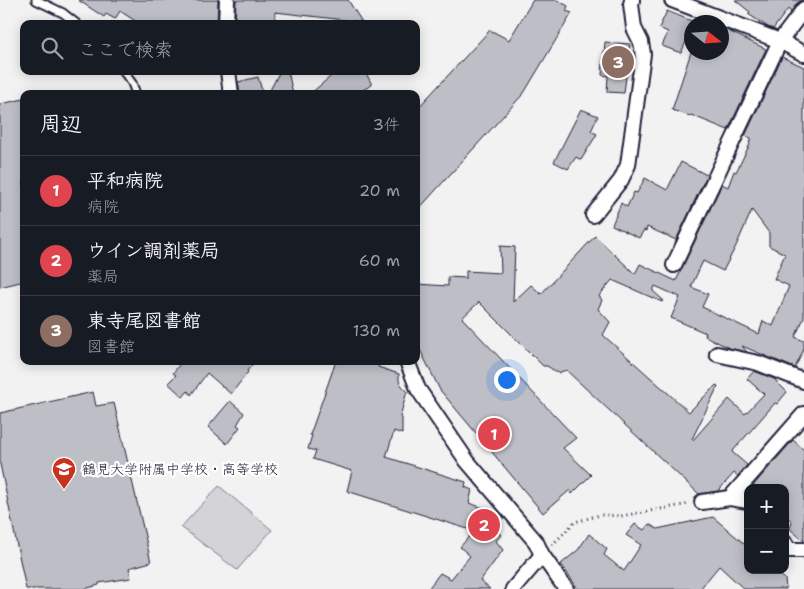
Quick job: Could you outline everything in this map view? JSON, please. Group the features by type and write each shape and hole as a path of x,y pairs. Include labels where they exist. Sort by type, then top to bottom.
{"street":[{"path":"226,20 227,0"},
{"path":"593,215 621,180 628,165 643,54 641,42 634,28 632,0"},
{"path":"675,1 780,41 804,54"},
{"path":"674,264 780,41 804,9"},
{"path":"229,75 230,90"},
{"path":"717,354 758,363 804,380"},
{"path":"409,365 418,389 462,453 536,542 542,555 566,589"},
{"path":"730,498 804,414"},
{"path":"702,502 730,498 744,501"},
{"path":"789,550 804,550"},
{"path":"513,589 542,555"}],"lane":[{"path":"36,0 63,13 72,20"},
{"path":"126,75 134,90"}],"path":[{"path":"542,555 575,522 600,515 621,516 702,502"}],"shaded area":[{"path":"219,486 272,530 237,570 181,527"}],"building":[{"path":"78,0 218,0 217,20 134,20 120,11 115,19 106,14 104,17"},
{"path":"236,0 348,0 361,20 275,12 275,20 235,20"},
{"path":"533,0 557,0 568,6 566,11 572,13 524,93 420,208 420,106 490,30 509,40"},
{"path":"735,0 804,0 797,3 791,12 788,9 773,29 748,14 750,12"},
{"path":"667,11 684,18 684,46 681,53 662,46 668,32 659,28"},
{"path":"729,31 766,49 728,130 691,115 672,110 688,60 729,60"},
{"path":"605,42 630,44 624,93 607,92 608,76 602,75"},
{"path":"782,57 804,67 804,318 795,337 804,341 804,349 795,368 742,346 747,352 729,348 705,336 706,333 671,318 680,297 655,286 653,291 663,300 662,302 612,280 599,296 602,300 598,309 610,322 603,335 689,412 716,385 718,386 693,440 729,399 745,414 764,394 747,379 754,371 774,379 787,392 732,452 747,465 738,476 734,473 718,491 699,494 566,370 558,373 547,366 543,366 479,302 462,318 576,438 563,448 591,475 572,494 570,490 543,513 440,390 420,350 420,284 448,286 448,277 466,278 466,271 501,273 500,246 515,247 513,302 531,285 541,294 595,236 635,274 640,264 676,281 722,184 728,187 734,171 736,172 750,144 751,138 745,136","holes":["752,210 769,233 769,246 785,254 774,279 789,286 773,326 763,321 759,334 702,307 708,294 691,287 703,261 723,271"]},
{"path":"278,75 289,75 292,90 270,90"},
{"path":"332,75 367,75 372,85 363,90 315,90"},
{"path":"258,77 262,90 239,90 238,82"},
{"path":"20,100 20,282 0,287 0,104"},
{"path":"581,109 598,116 591,131 597,134 581,160 576,157 568,169 554,162"},
{"path":"681,162 707,175 676,240 647,227 646,231 644,230 639,238 612,225 621,203 627,207 634,192 637,193 645,178 667,190"},
{"path":"179,365 252,365 231,394 207,373 191,395 188,391 183,397 168,383 176,375 173,373"},
{"path":"335,365 378,365 378,367 399,374 399,381 407,391 400,417 402,418 402,434 394,431 386,457 466,482 465,487 472,490 469,503 495,512 492,525 501,535 496,541 503,550 480,581 490,589 428,589 440,573 451,579 470,556 460,547 474,531 347,491 352,471 313,459 316,451 308,449 312,435 310,435"},
{"path":"93,392 96,406 114,403 151,562 129,568 131,578 99,583 99,585 84,589 26,589 0,464 0,413"},
{"path":"230,401 244,413 237,425 240,427 227,444 208,427"},
{"path":"793,440 804,450 804,541 790,529 792,521 789,519 789,484 754,484"},
{"path":"713,517 744,544 744,574 779,574 785,579 786,589 744,589 719,566 700,589 578,589 561,564 578,550 589,534 607,549 604,555 624,571 641,545 626,535 635,524 644,530 649,524 657,529"}],"place":[{"name":"東寺尾図書館","path":"618,62"},
{"name":"平和病院","path":"494,434"},
{"name":"鶴見大学附属中学校・高等学校","path":"64,490"},
{"name":"ウイン調剤薬局","path":"484,525"}]}
